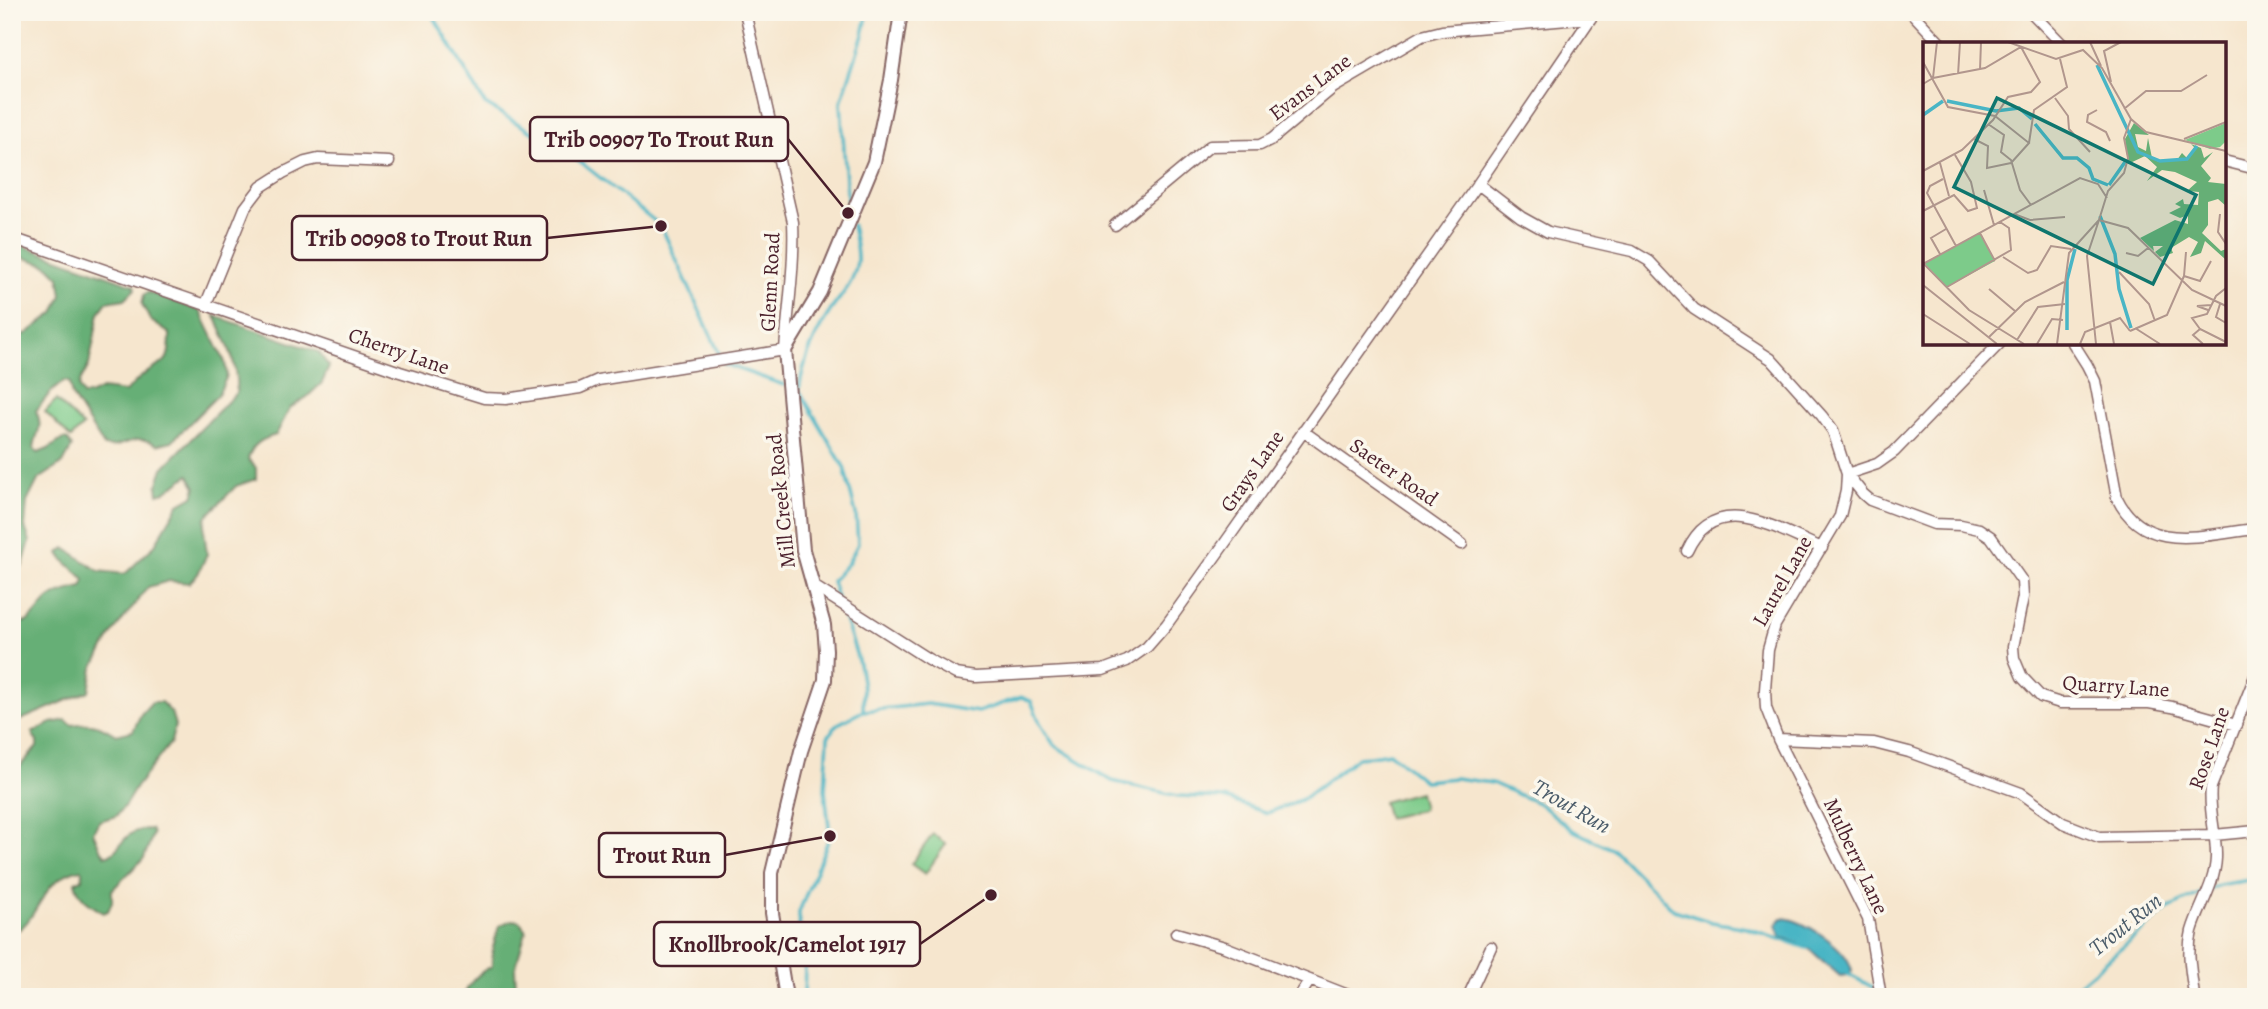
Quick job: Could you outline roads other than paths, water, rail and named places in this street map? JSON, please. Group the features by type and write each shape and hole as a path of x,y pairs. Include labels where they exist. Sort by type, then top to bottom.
{"street":[{"name":"Glenn Road","path":"745,12 793,222 794,254 785,350"},
{"path":"785,350 820,292 874,162 891,80 901,12"},
{"path":"1911,12 1939,42"},
{"path":"2031,12 2060,42"},
{"name":"Grays Lane","path":"811,584 956,674 976,677 1103,670 1127,661 1147,647 1167,624 1478,184 1593,15"},
{"name":"Evans Lane","path":"1115,225 1210,146 1260,145 1272,139 1333,88 1422,36 1442,31 1593,15"},
{"path":"206,304 245,208 261,187 305,162 318,159 389,162"},
{"path":"2226,162 2256,169"},
{"name":"Laurel Lane","path":"1478,184 1521,217 1548,232 1632,251 1649,261 1694,309 1760,351 1780,369 1833,431 1847,474 1840,516 1775,625 1768,650 1766,708 1777,739"},
{"name":"Cherry Lane","path":"12,237 438,385 484,398 506,399 580,388 598,380 785,350"},
{"path":"1847,474 1877,464 1894,452 1998,345"},
{"path":"2074,345 2095,381 2117,498 2136,525 2154,534 2172,537 2256,529"},
{"name":"Mill Creek Road","path":"785,350 803,550 824,625 826,650 825,680 801,751 772,873 772,913 786,997"},
{"name":"Saeter Road","path":"1303,431 1462,544"},
{"name":"Quarry Lane","path":"1847,474 1870,500 1934,524 1961,524 1979,529 1991,537 2022,581 2023,597 2013,647 2015,662 2022,677 2041,696 2060,703 2149,703 2236,725"},
{"path":"1687,551 1709,524 1741,516 1822,548"},
{"name":"Rose Lane","path":"2194,997 2189,965 2192,930 2210,886 2217,858 2211,788 2256,674"},
{"path":"1777,739 1874,743 1909,752 2021,793 2063,823 2099,838 2214,835 2256,831"},
{"name":"Mulberry Lane","path":"1777,739 1868,919 1881,991"},
{"path":"1176,933 1224,947 1353,997"},
{"path":"1468,997 1491,947"},
{"path":"1300,997 1310,980"}],"water":[{"path":"1782,918 1802,923 1824,936 1842,953 1852,971 1840,976 1807,947 1781,937 1776,925"}],"waterway":[{"path":"431,12 485,104 574,157 661,226 724,364 784,385"},
{"path":"848,214 841,102 868,12"},
{"path":"837,598 832,581 848,563 858,544 856,514 844,467 799,390 803,369 815,338 856,269 857,253 852,225"},
{"path":"840,605 860,669 863,711"},
{"name":"Trout Run","path":"804,997 805,965 800,943 799,912 830,836 825,791 828,737 836,725 863,711 928,704 978,712 1021,697 1031,701 1040,723 1054,745 1112,781 1178,796 1224,798 1267,813 1303,799 1357,758 1390,753 1424,781 1455,778 1492,783 1540,804 1572,830 1614,850 1674,910 1712,922 1747,928 1807,948"},
{"name":"Trout Run","path":"2064,997 2169,908 2219,885 2256,879"},
{"name":"Trout Run","path":"1846,973 1876,989"}],"place":[{"name":"Trib 00907 To Trout Run","path":"848,213"},
{"name":"Trib 00908 to Trout Run","path":"661,226"},
{"name":"Trout Run","path":"830,836"},
{"name":"Knollbrook/Camelot 1917","path":"991,895"}]}
